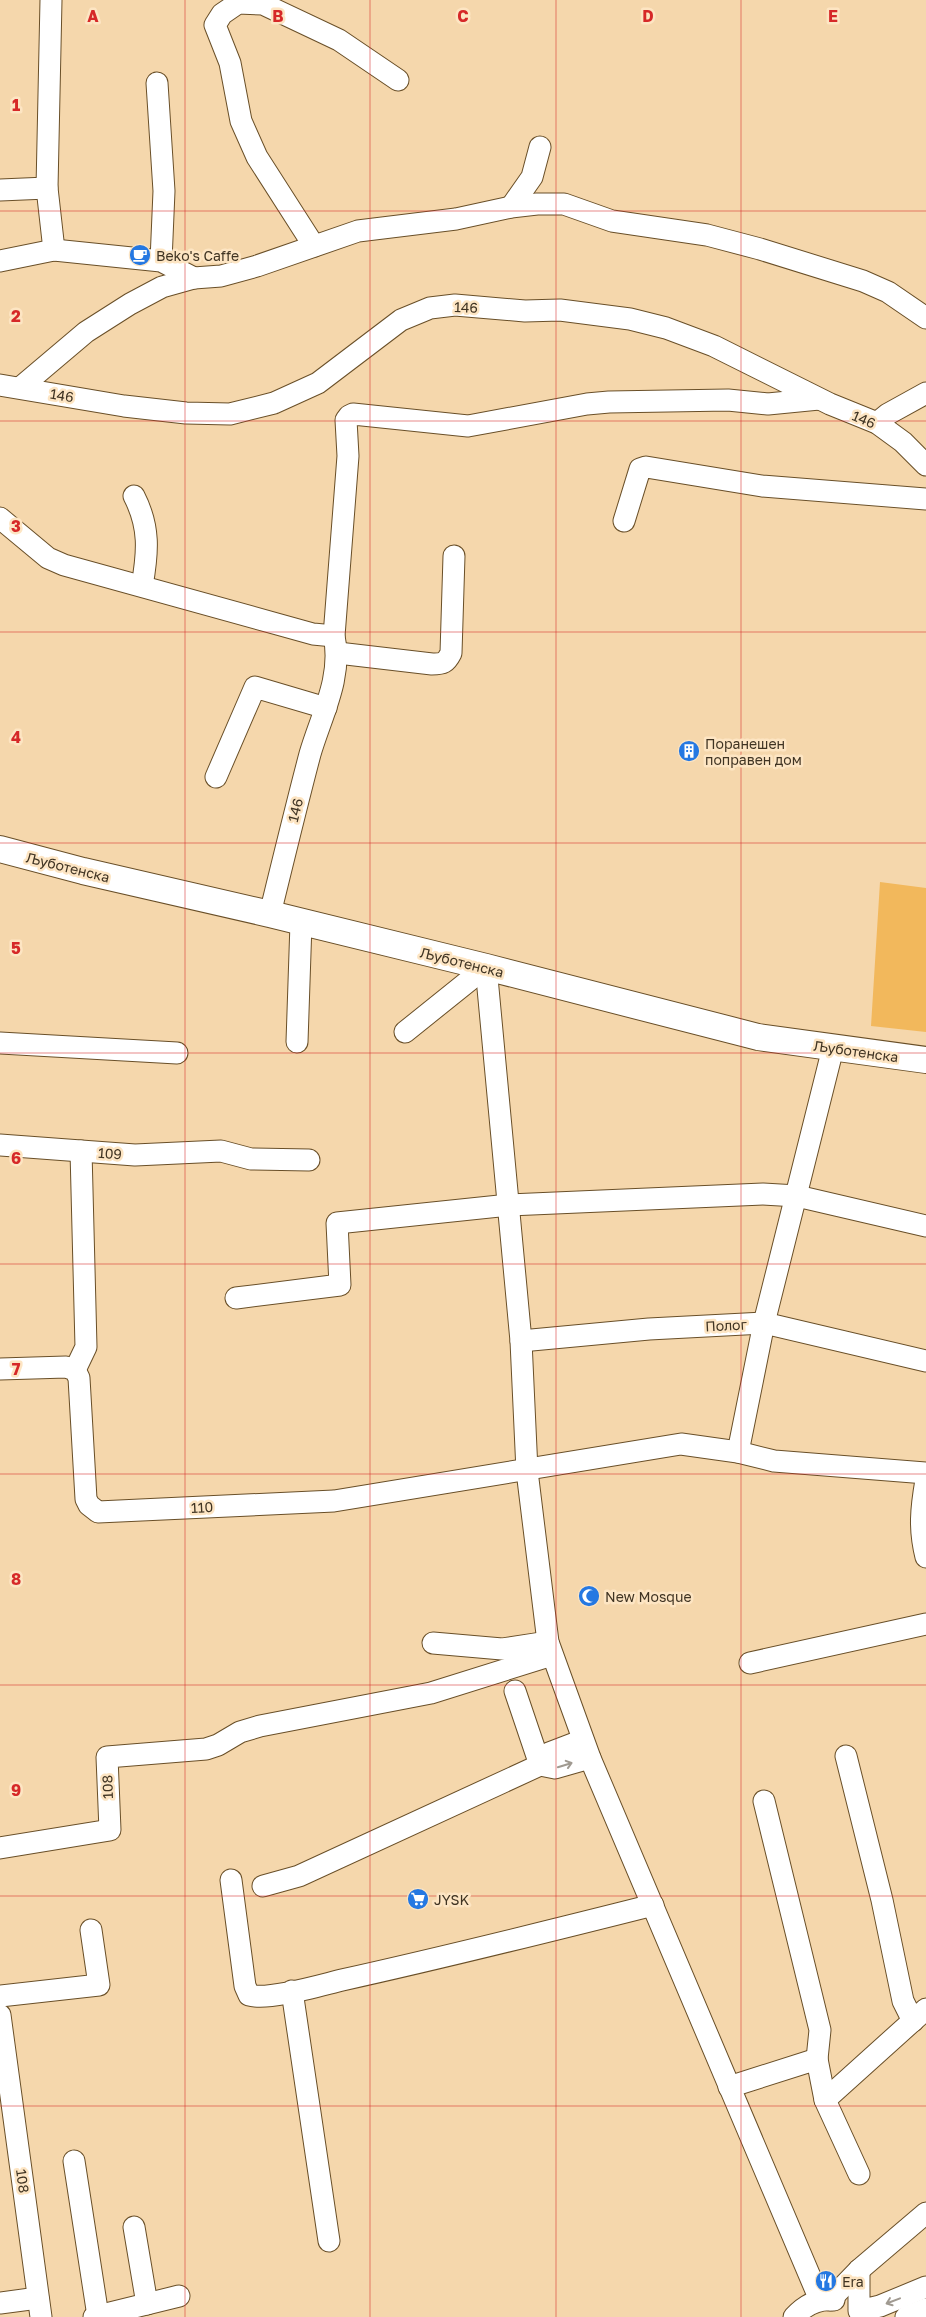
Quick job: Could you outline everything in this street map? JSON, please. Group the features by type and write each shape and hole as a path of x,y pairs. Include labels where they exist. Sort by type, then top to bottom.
{"main road":[{"name":"Љуботенска","path":"0,849 83,871 270,914 486,967 758,1037 926,1060"}],"street":[{"path":"51,0 47,188 54,250"},
{"path":"314,246 257,158 240,121 230,63 215,25 222,14 238,2 265,2 339,40 398,80"},
{"path":"158,83 164,190 161,262"},
{"path":"511,207 532,177 540,147"},
{"path":"0,190 47,188"},
{"path":"21,387 93,327 162,287 194,278 220,276 358,232 456,219 511,207 537,204 564,204 612,221 707,234 863,281 888,292 926,318"},
{"path":"0,261 54,250 161,262 194,278"},
{"name":"146","path":"0,385 186,414 230,414 274,403 318,383 401,320 430,308 455,305 525,311 560,310 630,319 666,328 714,346 819,399 877,423 903,442 926,465"},
{"path":"877,423 888,414 926,393"},
{"name":"146","path":"270,914 311,751 326,708 336,645 348,456 346,420 349,416 353,414 468,426 609,402 719,400 768,404 819,399"},
{"path":"624,521 640,469 646,467 762,486 926,499"},
{"path":"134,496 143,513 147,536 142,586"},
{"path":"0,518 48,558 64,565 314,634 336,645 432,664 447,662 451,653 454,556"},
{"path":"216,777 255,688 326,708"},
{"path":"296,1042 301,923"},
{"path":"405,1032 486,967"},
{"path":"486,967 521,1341 527,1471 550,1648 587,1749 805,2268 812,2306"},
{"path":"0,1043 177,1052"},
{"path":"738,1452 764,1323 833,1048"},
{"name":"109","path":"0,1144 135,1155 221,1151 251,1159 309,1160"},
{"path":"0,1369 66,1367 75,1370 86,1347 81,1151"},
{"path":"236,1298 340,1285 337,1223 509,1205 763,1194 797,1196 926,1226"},
{"name":"Полог","path":"521,1341 650,1329 764,1323 926,1362"},
{"name":"110","path":"75,1370 79,1378 86,1499 88,1505 98,1512 334,1501 527,1471 680,1444 738,1452 782,1462 926,1473"},
{"path":"926,1480 921,1508 920,1535 926,1557"},
{"path":"750,1663 926,1624"},
{"path":"433,1643 502,1649 550,1648"},
{"name":"108","path":"0,1848 110,1830 107,1757 206,1749 218,1745 240,1732 260,1726 431,1693 550,1648"},
{"path":"515,1691 540,1765"},
{"path":"264,1886 299,1876 540,1765 556,1768 587,1749"},
{"path":"825,2100 919,2015 903,2001 882,1900 846,1756"},
{"path":"764,1801 820,2030 817,2059 825,2100 859,2174"},
{"path":"231,1880 245,1986 249,1995 256,1997 292,1991 469,1952 653,1905"},
{"path":"0,1996 99,1984 91,1930"},
{"path":"292,1991 329,2241"},
{"name":"108","path":"0,2015 4,2066 40,2308"},
{"path":"729,2087 817,2059"},
{"path":"74,2161 96,2316 179,2296"},
{"path":"812,2306 859,2270 926,2213"},
{"path":"134,2227 147,2304"},
{"path":"859,2270 861,2314"},
{"path":"861,2314 926,2287"},
{"path":"0,2303 40,2308"},
{"path":"812,2306 847,2304 861,2314"},
{"path":"906,2317 926,2309"}],"shaded area":[{"path":"880,882 926,888 926,1032 871,1026"}],"place":[{"name":"Beko's Caffe","path":"140,255"},
{"name":"Поранешен поправен дом","path":"689,751"},
{"name":"New Mosque","path":"589,1596"},
{"name":"JYSK","path":"418,1899"},
{"name":"Era","path":"826,2281"}]}
